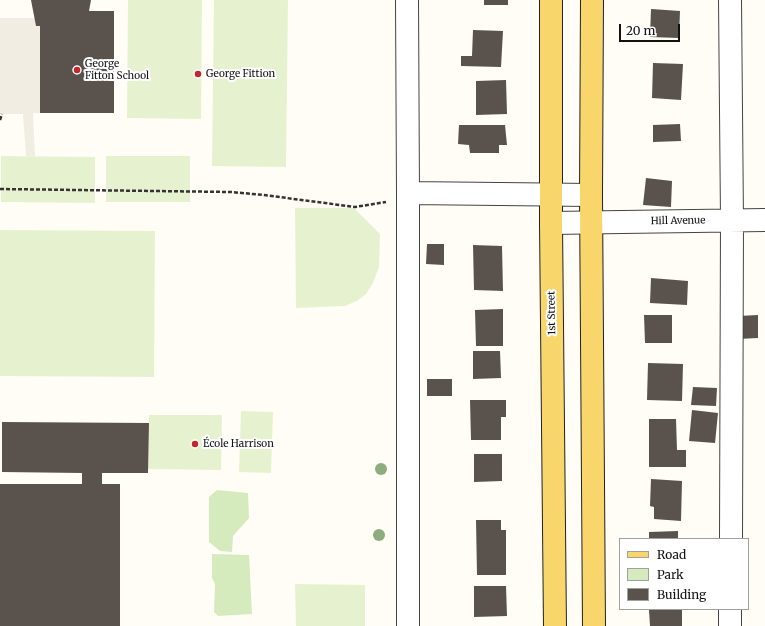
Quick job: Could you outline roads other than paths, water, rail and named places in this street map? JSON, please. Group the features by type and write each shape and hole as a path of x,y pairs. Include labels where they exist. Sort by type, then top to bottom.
{"main road":[{"name":"1st Street","path":"551,0 551,223 555,626"},
{"path":"592,0 591,222 594,626"}],"street":[{"path":"407,0 408,626"},
{"path":"730,0 732,220 731,538"},
{"path":"408,193 591,196"},
{"name":"Hill Avenue","path":"551,223 765,220"},
{"path":"730,610 730,626"}],"place":[{"name":"George Fitton School","path":"77,70"},
{"name":"George Fittion","path":"198,74"},
{"name":"École Harrison","path":"195,444"}]}
